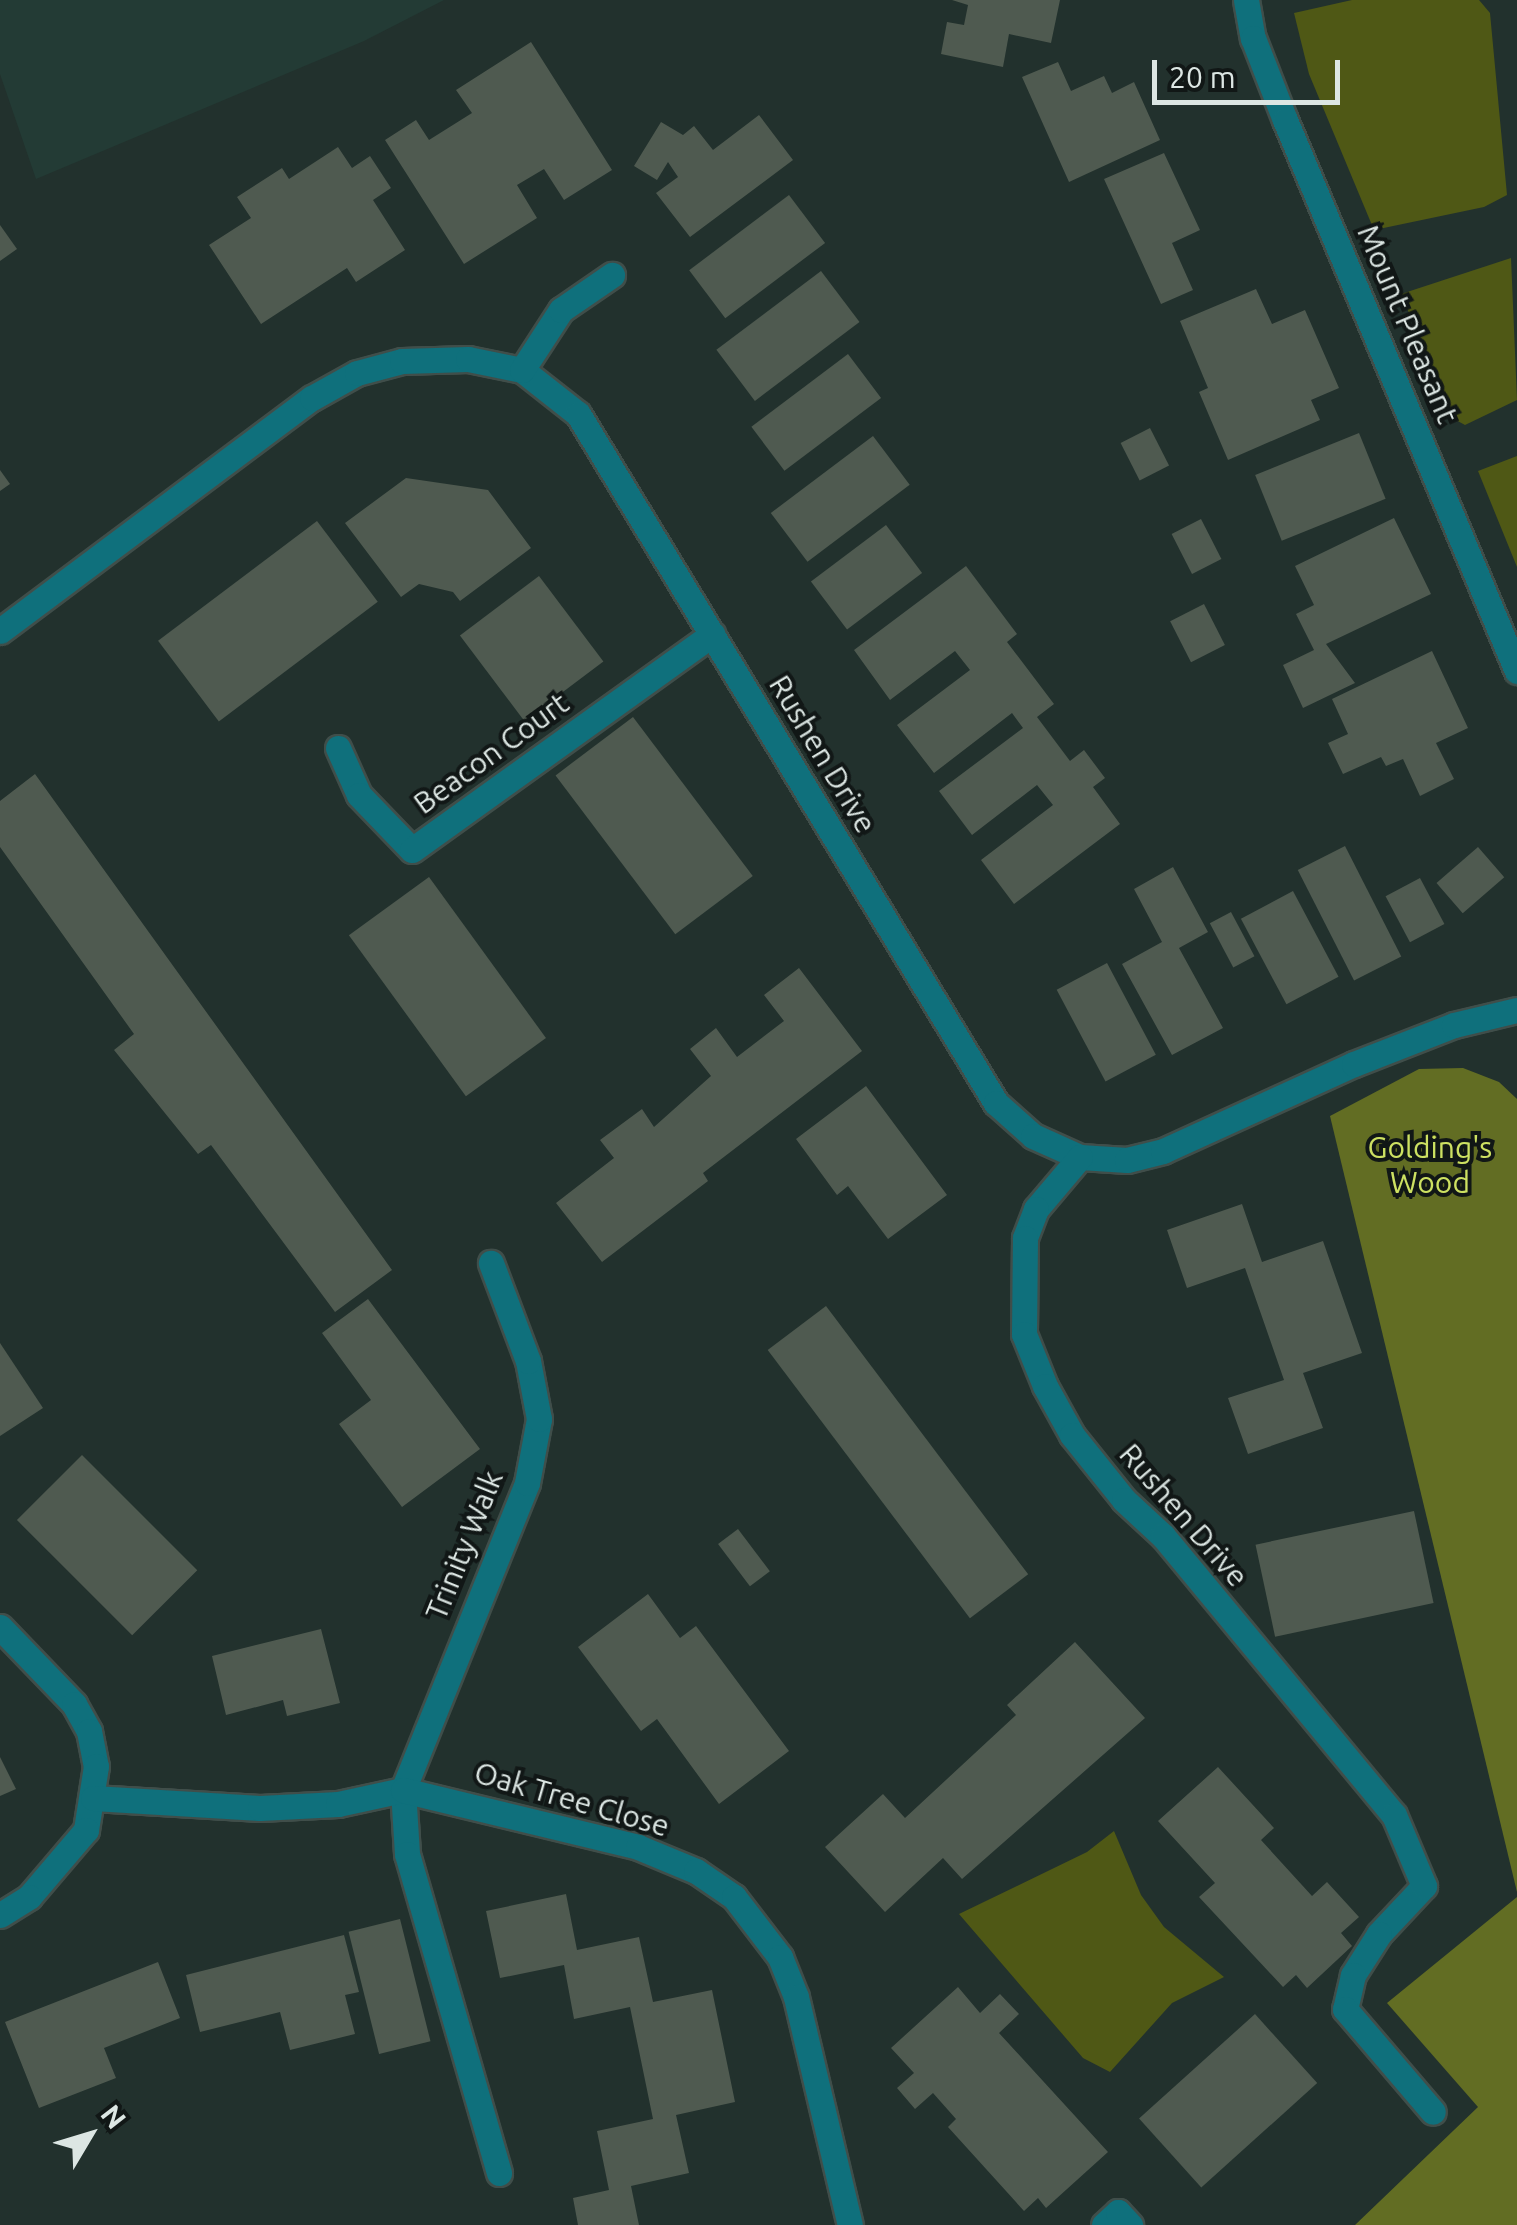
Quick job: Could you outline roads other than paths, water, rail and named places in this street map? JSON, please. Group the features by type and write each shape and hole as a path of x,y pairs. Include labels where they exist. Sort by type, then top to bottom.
{"street":[{"name":"Mount Pleasant","path":"1246,0 1253,38 1285,120 1517,671"},
{"path":"0,631 312,398 357,373 402,361 452,360 522,370 560,310 612,275"},
{"name":"Rushen Drive","path":"522,370 578,414 996,1103 1033,1136 1080,1157 1127,1160 1163,1150 1354,1064 1454,1024 1517,1010"},
{"name":"Beacon Court","path":"338,748 360,795 412,850 713,634"},
{"name":"Rushen Drive","path":"1080,1157 1036,1209 1026,1238 1024,1334 1072,1435 1124,1500 1163,1536 1394,1815 1424,1886 1379,1934 1353,1976 1345,2009 1433,2112"},
{"name":"Trinity Walk","path":"403,1790 527,1483 539,1419 528,1361 491,1263"},
{"path":"0,1626 49,1673 89,1731 93,1798 86,1830 64,1862 0,1914"},
{"path":"403,1790 407,1854 499,2173"},
{"name":"Oak Tree Close","path":"93,1798 260,1808 338,1804 403,1790 638,1847 696,1871 734,1898 780,1957 796,1997 851,2224"},
{"path":"1104,2225 1118,2212 1130,2225"}],"park label":[{"name":"Golding's Wood","path":"1430,1164"}]}
